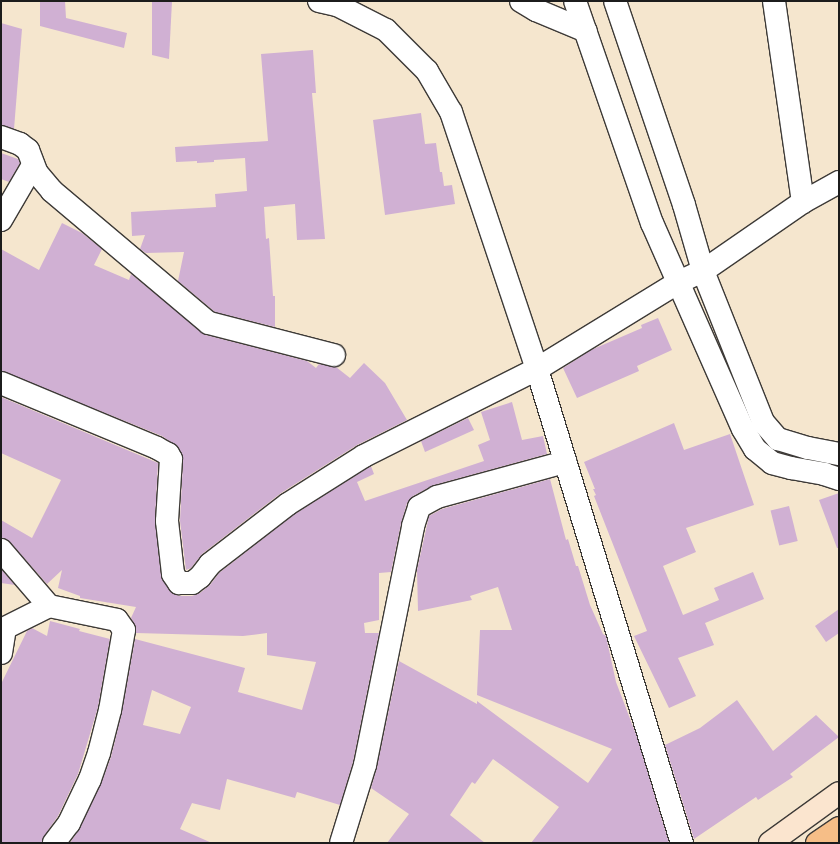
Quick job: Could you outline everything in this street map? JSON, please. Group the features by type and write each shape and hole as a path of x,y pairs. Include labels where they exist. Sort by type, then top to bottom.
{"highway":[{"path":"817,843 839,828"}],"main road":[{"path":"770,843 839,793"}],"street":[{"path":"319,1 337,5 386,30 427,71 451,112 537,369 682,843"},
{"path":"521,1 536,10 586,31"},
{"path":"575,1 652,223 743,429 755,449 772,463 824,474 839,479"},
{"path":"615,1 684,205 703,271 763,422 778,439 808,448 839,454"},
{"path":"774,1 803,202"},
{"path":"1,138 20,144 28,150 40,179 52,191 209,323 334,355"},
{"path":"1,220 33,164"},
{"path":"1,383 168,454 171,459 167,521 173,574 179,583 192,583 200,577 210,564 288,504 364,456 537,369 679,282 703,271 750,237 803,202 839,182"},
{"path":"341,843 365,765 413,526 419,507 437,497 565,462"},
{"path":"1,550 49,606 117,620 124,630 110,710 99,753 90,779 69,823 54,843"},
{"path":"1,653 3,629 49,606"}],"building":[{"path":"40,1 65,1 66,18 127,33 124,48 40,26"},
{"path":"152,1 172,1 169,59 152,55"},
{"path":"1,23 22,29 14,129 1,125"},
{"path":"313,50 316,93 312,93 325,239 297,240 295,204 264,207 266,239 269,238 273,296 275,296 275,327 215,312 178,281 184,252 146,253 140,249 145,235 132,236 131,212 216,207 215,194 247,191 245,158 214,160 214,162 197,163 197,161 176,162 175,147 268,141 261,54"},
{"path":"421,113 425,144 436,143 440,172 442,172 444,186 452,185 455,204 385,215 373,120"},
{"path":"1,153 18,159 20,163 9,182 1,179"},
{"path":"62,223 82,233 102,249 94,265 129,280 131,274 206,335 307,361 316,368 319,364 336,367 350,378 364,363 385,383 407,420 357,445 281,493 202,554 191,568 186,570 180,521 183,460 178,447 162,436 1,371 1,249 39,270"},
{"path":"658,318 672,350 637,366 639,371 577,398 563,368 591,350 642,328 641,325"},
{"path":"1,397 158,463 155,520 161,575 169,590 179,596 192,596 200,593 210,585 219,573 295,514 371,466 374,474 357,482 365,501 484,461 478,445 490,440 481,412 512,402 522,440 543,436 547,454 434,485 413,496 407,503 391,572 379,573 379,620 364,623 365,633 379,633 353,762 340,805 297,792 295,798 227,779 220,810 192,803 180,829 212,843 70,843 80,828 101,784 111,757 122,712 135,639 245,668 238,692 302,710 316,662 267,655 267,633 243,636 136,633 134,623 131,618 136,607 80,598 80,596 58,588 62,570 47,584 10,542 1,538 1,520 32,538 61,480 1,453","holes":["152,690 191,707 180,734 143,725"]},
{"path":"468,418 474,430 425,452 421,441"},
{"path":"674,423 684,450 730,434 754,505 686,528 696,552 663,566 683,615 719,600 714,588 753,572 764,599 705,623 714,645 678,658 696,696 669,708 634,636 647,631 594,496 596,495 593,489 595,489 584,462"},
{"path":"550,479 566,540 568,539 576,566 578,566 590,605 603,634 606,636 616,682 637,737 669,843 531,843 559,807 493,759 475,784 472,782 450,815 485,843 387,843 409,814 371,788 377,767 399,661 477,704 477,701 588,783 612,749 477,695 480,630 512,630 498,587 470,596 472,600 418,611 417,570 429,516 442,509"},
{"path":"839,493 839,548 837,548 819,500"},
{"path":"789,506 798,541 779,546 771,511"},
{"path":"1,569 15,585 1,583"},
{"path":"839,609 839,633 826,642 815,626"},
{"path":"50,621 80,629 79,631 110,639 98,707 78,774 58,816 44,836 42,843 1,843 1,684 27,631 32,628 47,636"},
{"path":"737,700 773,751 816,715 839,737 790,774 793,777 758,800 756,797 694,839 665,745 700,728"}]}
